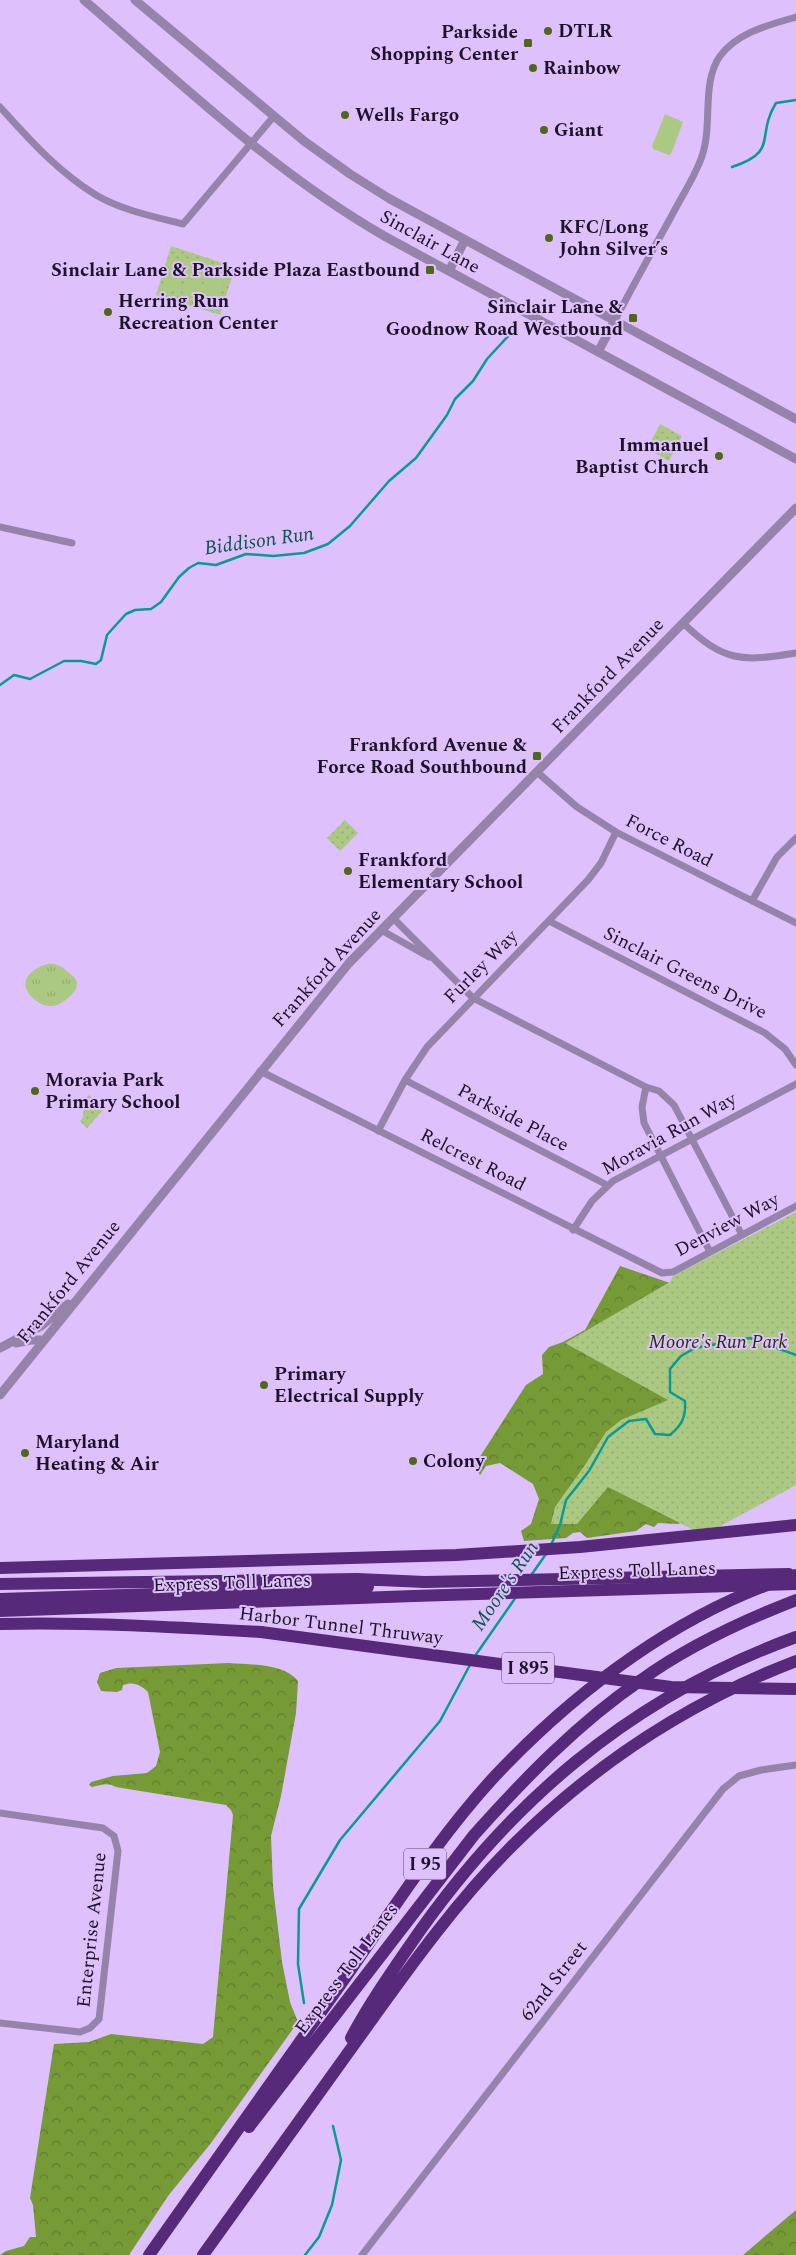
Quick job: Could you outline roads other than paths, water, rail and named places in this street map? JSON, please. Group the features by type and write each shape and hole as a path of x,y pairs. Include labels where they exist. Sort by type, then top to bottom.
{"highway":[{"path":"0,1568 456,1555 580,1546 796,1525"},
{"name":"Express Toll Lanes","path":"0,1584 357,1579 425,1582 796,1575"},
{"name":"I 95","path":"150,2255 422,1868 494,1777 539,1733 580,1697 654,1644 717,1608 796,1575"},
{"path":"0,1599 358,1588 425,1582"},
{"name":"Express Toll Lanes","path":"0,1611 796,1584"},
{"name":"Express Toll Lanes","path":"150,2255 474,1835 512,1792 555,1750 640,1680 682,1653 732,1626 796,1600"},
{"name":"Harbor Tunnel Thruway","path":"0,1624 120,1624 261,1632 671,1687 796,1688"},
{"name":"Express Toll Lanes","path":"335,2071 372,2002 432,1913 484,1847 545,1787 598,1744 660,1702 714,1672 796,1637"},
{"name":"I 95","path":"203,2255 444,1923 499,1860 534,1824 586,1781 625,1752 668,1724 722,1692 796,1661"}],"street":[{"name":"Sinclair Lane","path":"84,0 250,144 336,208 796,460"},
{"name":"Sinclair Lane","path":"135,0 274,116 350,174 390,199 796,419"},
{"path":"598,352 702,156 709,119 712,72 720,57 732,44 750,32 796,17"},
{"path":"0,107 44,155 96,195 134,210 184,224 274,116"},
{"path":"449,271 465,240"},
{"path":"781,451 796,454"},
{"name":"Frankford Avenue","path":"0,1394 331,983 796,508"},
{"path":"0,527 72,543"},
{"path":"683,623 716,651 730,655 753,658 796,653"},
{"name":"Force Road","path":"537,772 577,807 616,832 796,924"},
{"name":"Furley Way","path":"378,1131 404,1080 436,1036 592,876 616,832"},
{"path":"752,901 777,857 796,838"},
{"path":"393,918 473,998 666,1096 674,1104 742,1235"},
{"name":"Sinclair Greens Drive","path":"549,921 765,1033 785,1049 796,1065"},
{"path":"381,930 435,960"},
{"name":"Relcrest Road","path":"260,1071 656,1272 673,1272"},
{"name":"Parkside Place","path":"404,1080 606,1185"},
{"name":"Moravia Run Way","path":"573,1230 586,1209 606,1185 796,1084"},
{"path":"646,1087 642,1107 644,1123 710,1252"},
{"name":"Denview Way","path":"673,1272 796,1206"},
{"path":"3,1347 41,1326 80,1294"},
{"path":"3,1347 31,1340 44,1340"},
{"name":"62nd Street","path":"362,2255 724,1789 739,1776 761,1770 796,1765"},
{"name":"Enterprise Avenue","path":"0,1813 97,1826 114,1836 118,1851 98,2019 90,2028 80,2032 0,2022"}],"waterway":[{"name":"Biddison Run","path":"732,167 747,161 761,149 770,115 776,103 796,100"},
{"name":"Biddison Run","path":"0,685 14,675 30,679 64,661 81,661 96,664 101,660 107,635 126,614 135,610 151,609 161,602 179,577 198,563 216,565 246,554 273,556 304,553 328,544 350,526 389,481 416,458 447,415 455,399 473,381 487,359 511,333"},
{"name":"Moore's Run","path":"551,1545 560,1525 566,1500 589,1471 608,1437 629,1421 646,1419 655,1434 670,1435 678,1428 684,1416 685,1401 670,1392 670,1369 681,1356 695,1348 750,1338 796,1355"},
{"name":"Moore's Run","path":"532,1574 546,1554"},
{"name":"Moore's Run","path":"475,1656 516,1597"},
{"name":"Moore's Run","path":"304,2003 298,1964 299,1909 340,1840 440,1721 471,1663"},
{"name":"Moore's Run","path":"305,2255 319,2237 332,2205 341,2160 333,2126"}],"place":[{"name":"DTLR","path":"548,31"},
{"name":"Parkside Shopping Center","path":"528,43"},
{"name":"Rainbow","path":"533,68"},
{"name":"Wells Fargo","path":"345,115"},
{"name":"Giant","path":"544,130"},
{"name":"KFC/Long John Silver’s","path":"549,238"},
{"name":"Sinclair Lane & Parkside Plaza Eastbound","path":"430,270"},
{"name":"Herring Run Recreation Center","path":"108,312"},
{"name":"Sinclair Lane & Goodnow Road Westbound","path":"633,318"},
{"name":"Immanuel Baptist Church","path":"719,456"},
{"name":"Frankford Avenue & Force Road Southbound","path":"537,756"},
{"name":"Frankford Elementary School","path":"348,871"},
{"name":"Moravia Park Primary School","path":"35,1091"},
{"name":"Primary Electrical Supply","path":"264,1385"},
{"name":"Maryland Heating & Air","path":"25,1453"},
{"name":"Colony","path":"413,1461"}],"park label":[{"name":"Moore's Run Park","path":"718,1342"}]}
